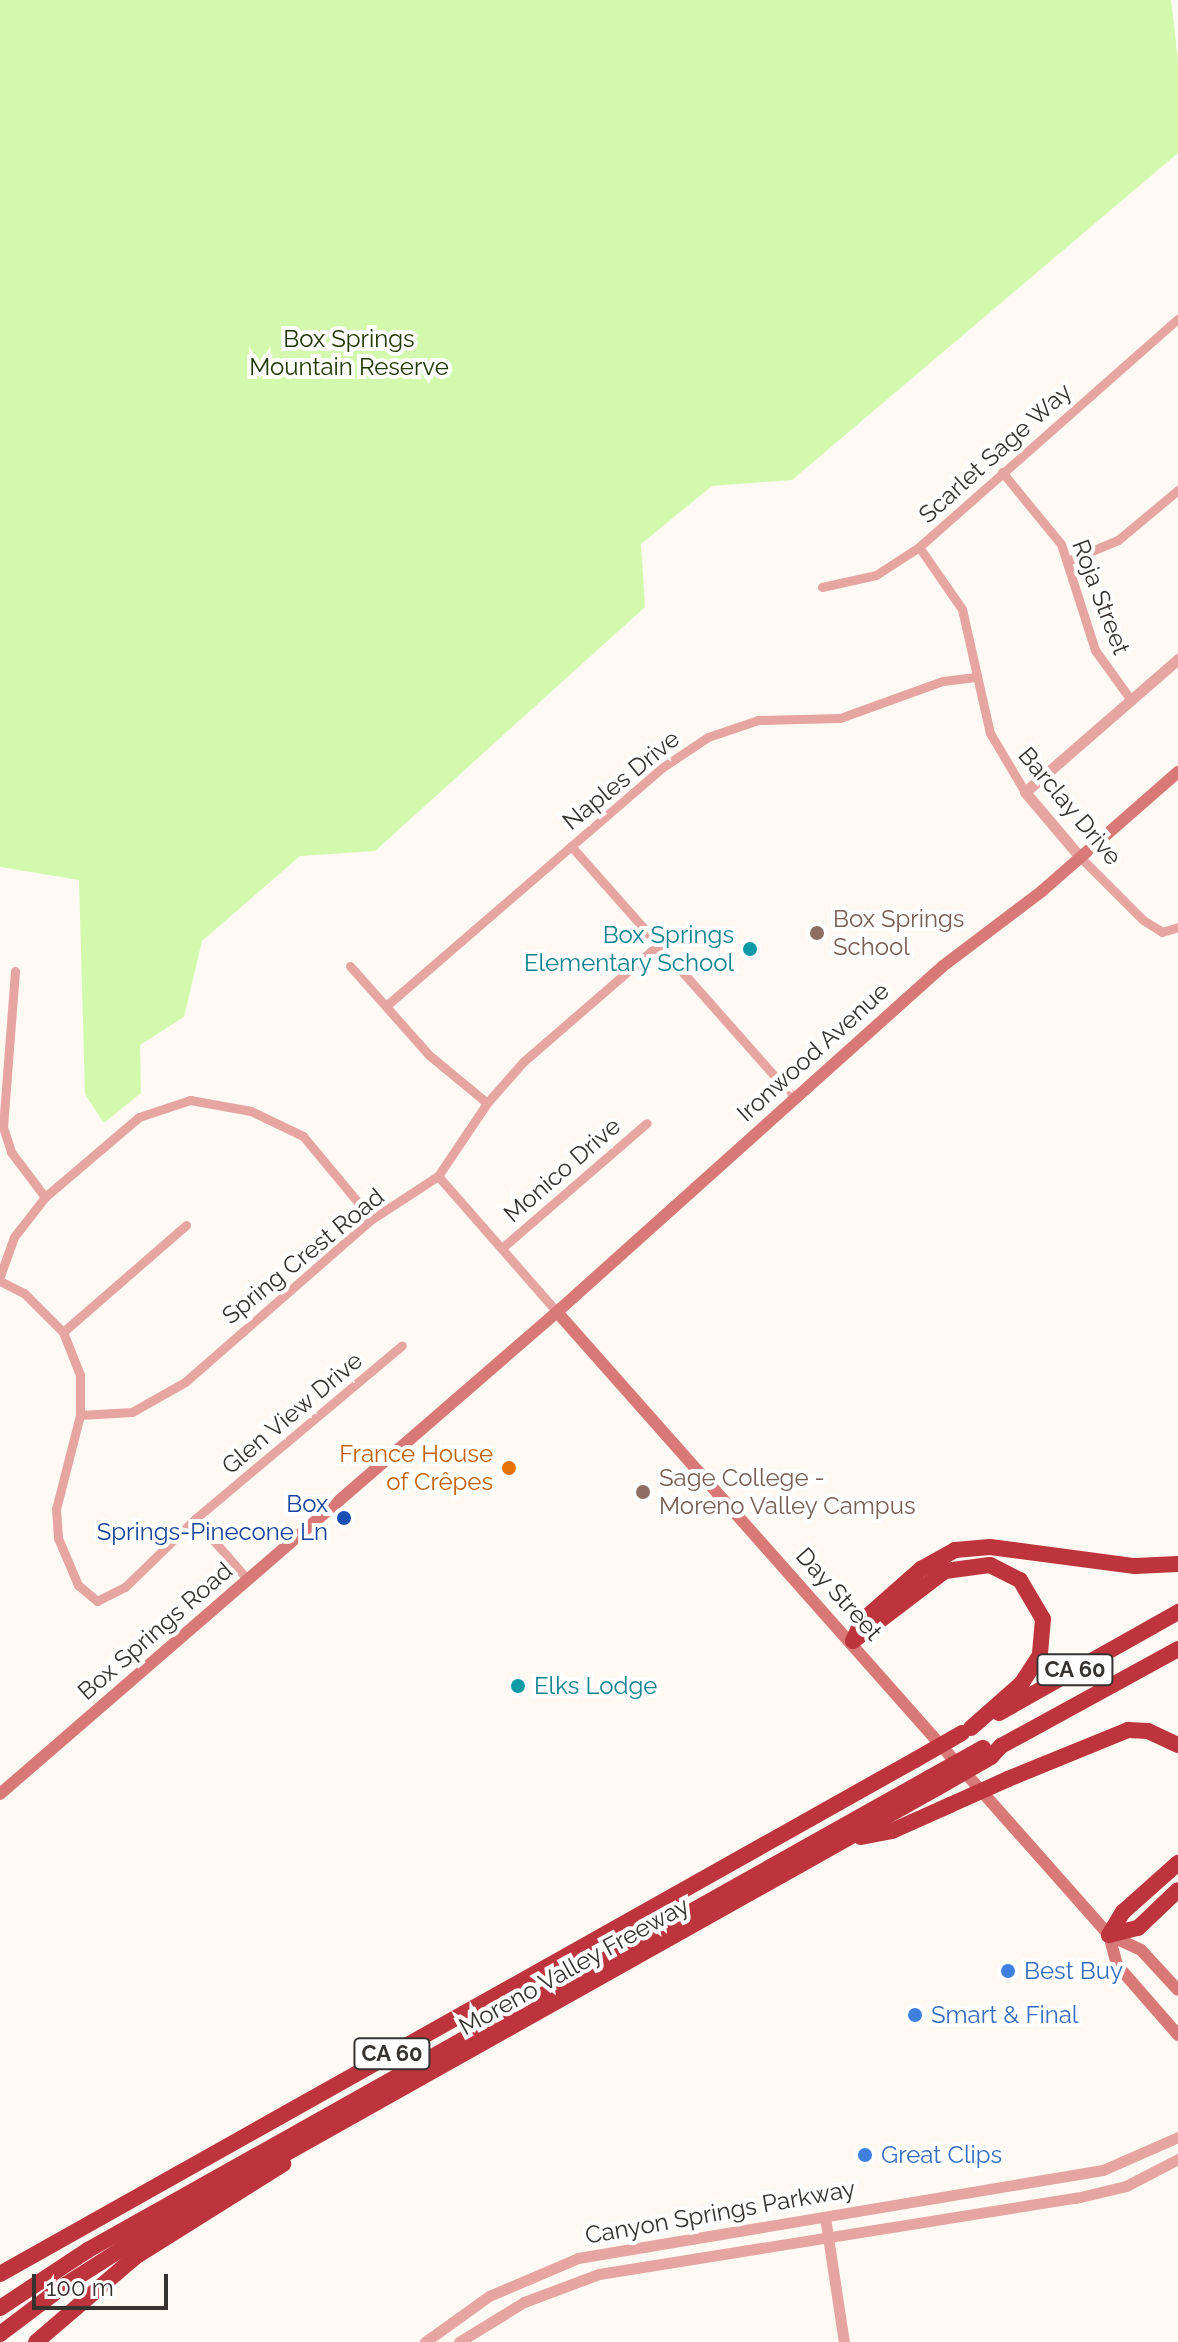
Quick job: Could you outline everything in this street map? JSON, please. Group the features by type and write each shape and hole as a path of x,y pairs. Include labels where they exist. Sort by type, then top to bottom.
{"highway":[{"path":"853,1641 862,1621 921,1569 955,1550 990,1547 1135,1566 1178,1564"},
{"path":"853,1641 945,1571 990,1565 1020,1580 1039,1608 1044,1645 1022,1683 967,1731"},
{"name":"Moreno Valley Freeway","path":"0,2274 1178,1612"},
{"name":"Moreno Valley Freeway","path":"0,2334 122,2247 847,1840 933,1783 1178,1649"},
{"path":"847,1840 892,1831 1117,1732 1148,1731 1178,1745"},
{"path":"0,2308 88,2250 933,1783"},
{"path":"1109,1935 1123,1912 1178,1863"},
{"path":"1109,1935 1138,1928 1178,1890"},
{"path":"36,2342 109,2276 260,2183 302,2147"},
{"path":"0,2280 37,2254"}],"main road":[{"name":"Ironwood Avenue","path":"557,1312 943,966 1080,857 1178,772"},
{"name":"Box Springs Road","path":"0,1794 557,1312"},
{"name":"Day Street","path":"557,1312 853,1641 1109,1935 1141,1950 1178,1990"},
{"name":"Day Street","path":"1109,1935 1117,1965 1178,2035"}],"street":[{"name":"Scarlet Sage Way","path":"822,587 876,575 919,547 1178,319"},
{"name":"Roja Street","path":"1002,472 1052,529 1070,560 1095,650 1131,700"},
{"path":"1070,560 1118,540 1178,490"},
{"name":"Barclay Drive","path":"919,547 962,609 996,751 1025,792 1080,857 1143,920 1162,932 1175,930"},
{"path":"1025,792 1178,659"},
{"name":"Naples Drive","path":"386,1006 663,767 720,732 758,720 840,718 943,681 976,677"},
{"path":"571,846 794,1098"},
{"name":"Spring Crest Road","path":"80,1415 112,1416 158,1401 372,1219 438,1176 487,1103 523,1062 658,945"},
{"path":"350,966 453,1079 487,1103"},
{"path":"15,971 3,1127 11,1152 45,1197"},
{"path":"80,1415 80,1375 63,1332 24,1293 0,1278 14,1237 45,1197 139,1117 190,1100 218,1102 279,1121 303,1136 372,1219"},
{"name":"Monico Drive","path":"502,1248 647,1123"},
{"name":"Day Street","path":"438,1176 557,1312"},
{"path":"63,1332 186,1225"},
{"name":"Glen View Drive","path":"80,1415 56,1509 58,1538 78,1585 97,1601 125,1587 195,1519 402,1345"},
{"path":"195,1519 248,1580"},
{"name":"Canyon Springs Parkway","path":"425,2342 489,2296 578,2258 1103,2170 1178,2137"},
{"name":"Canyon Springs Parkway","path":"459,2342 524,2302 599,2274 1076,2198 1126,2186 1178,2159"},
{"path":"825,2217 844,2342"}],"green space":[{"name":"Box Springs Mountain Reserve","path":"0,0 1171,0 1178,60 1178,153 792,480 712,486 641,544 645,607 375,851 300,856 202,941 184,1017 140,1045 141,1093 104,1123 85,1094 79,880 0,867"}],"place":[{"name":"Box Springs School","path":"817,933"},
{"name":"Box Springs Elementary School","path":"750,949"},
{"name":"France House of Crêpes","path":"509,1468"},
{"name":"Sage College - Moreno Valley Campus","path":"643,1492"},
{"name":"Box Springs-Pinecone Ln","path":"344,1518"},
{"name":"Elks Lodge","path":"518,1686"},
{"name":"Best Buy","path":"1008,1971"},
{"name":"Smart & Final","path":"915,2015"},
{"name":"Great Clips","path":"865,2155"}]}
